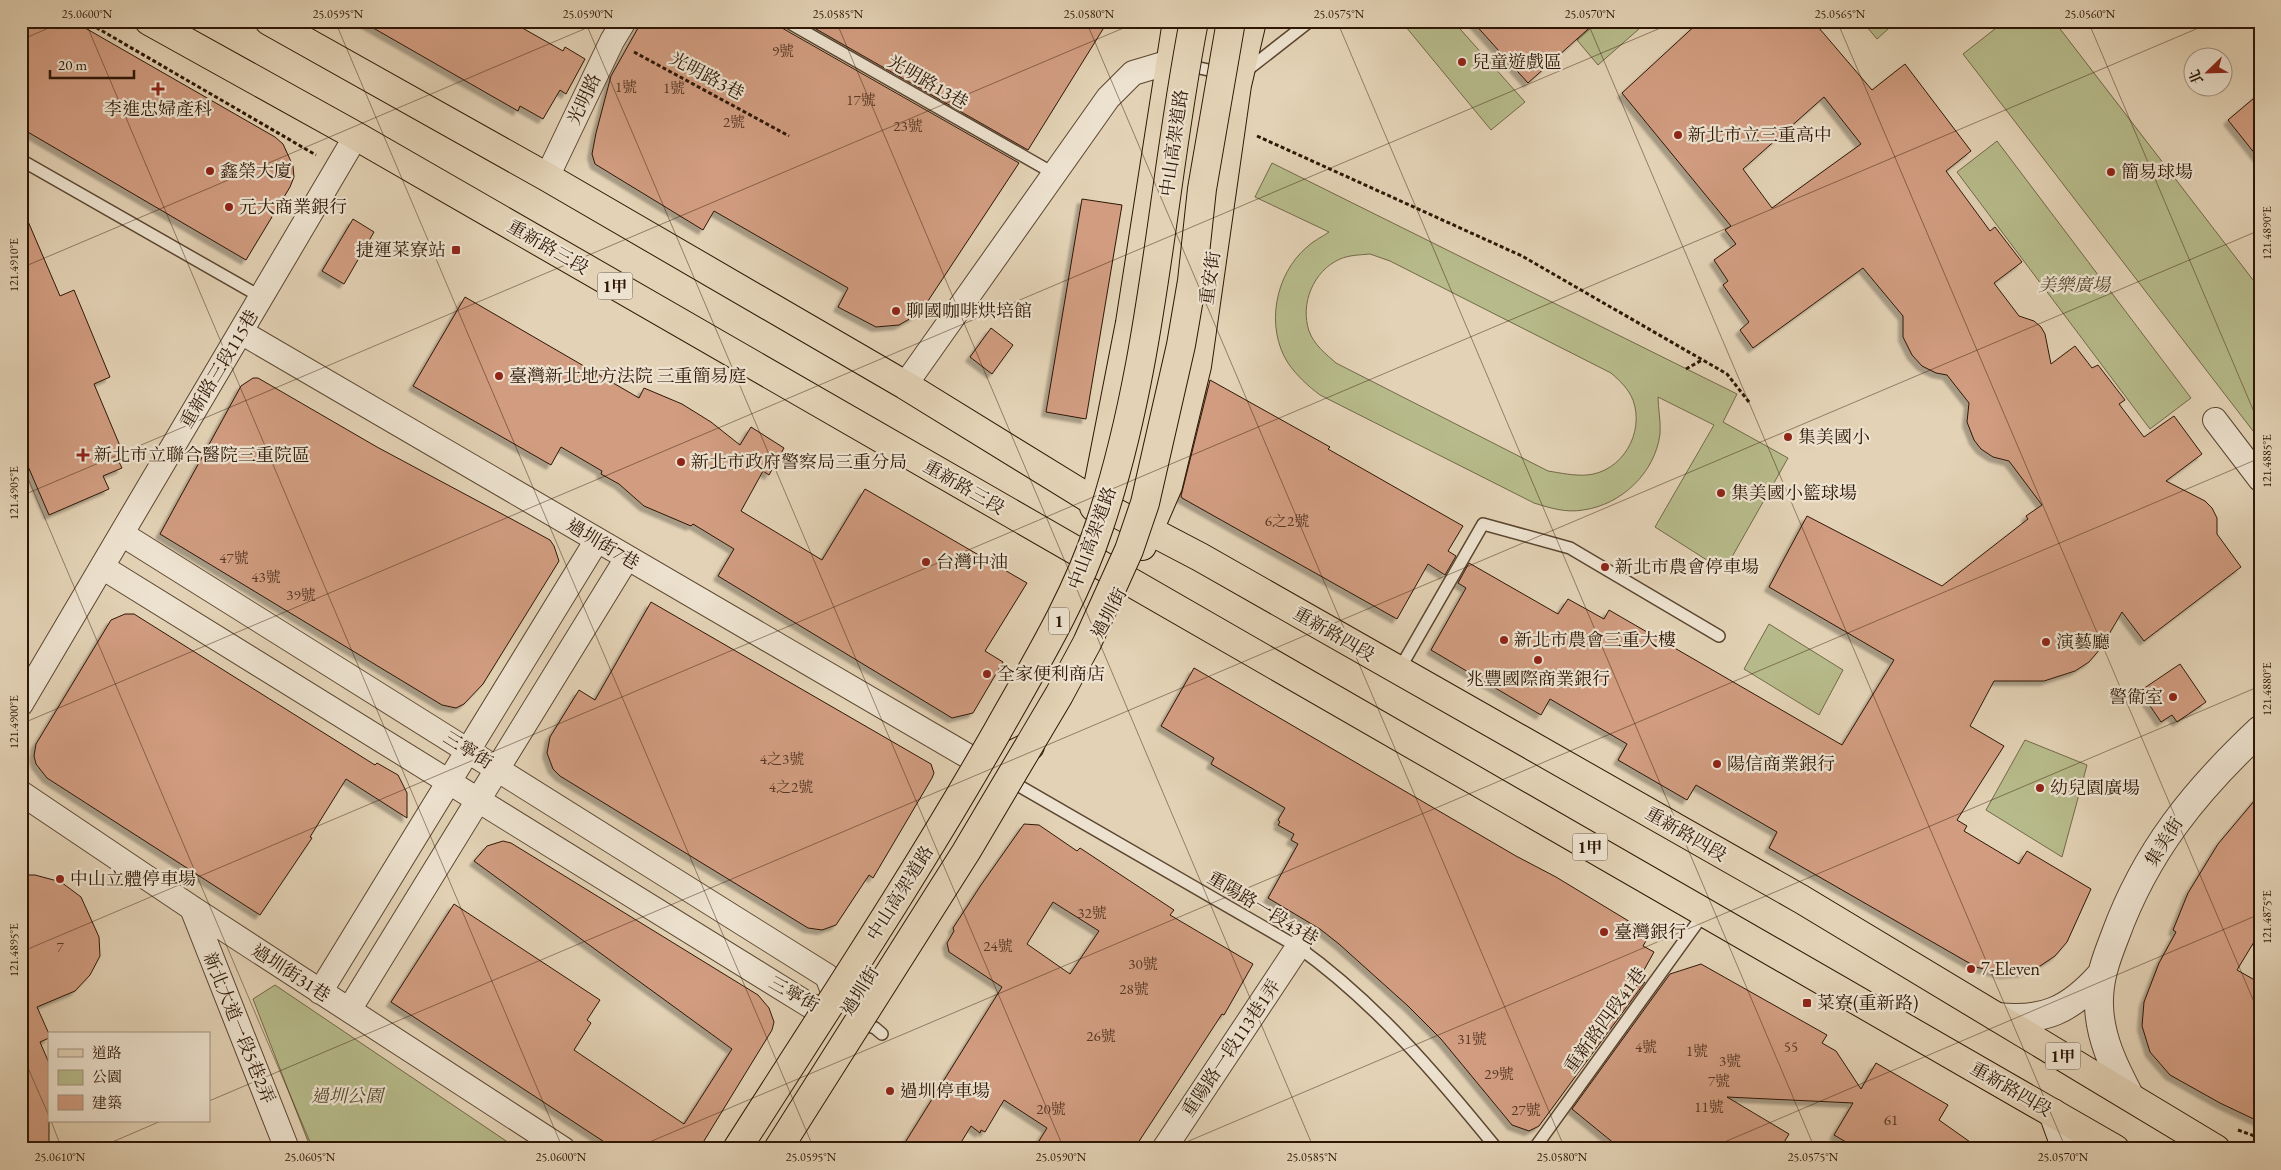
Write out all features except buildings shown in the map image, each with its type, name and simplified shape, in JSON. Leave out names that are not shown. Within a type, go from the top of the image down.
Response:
[{"type":"main road","name":"重新路三段","points":[[149,21],[356,136],[1126,580]]},
{"type":"main road","name":"1甲","points":[[269,21],[547,177],[905,385],[1095,502],[1149,531]]},
{"type":"main road","name":"1","points":[[1002,765],[1001,717],[1068,591],[1095,502],[1142,248],[1177,21]]},
{"type":"main road","name":"中山高架道路","points":[[738,1149],[938,833],[1032,671],[1081,575],[1112,489],[1143,348],[1194,21]]},
{"type":"main road","name":"中山高架道路","points":[[778,1149],[961,861],[1020,761],[1087,643],[1129,550],[1145,503],[1181,345],[1192,280],[1202,189],[1231,21]]},
{"type":"main road","name":"重安街","points":[[1149,531],[1168,486],[1197,366],[1231,125],[1239,76],[1252,21]]},
{"type":"main road","name":"過圳街","points":[[760,1149],[1002,765],[1039,742],[1126,580],[1149,531]]},
{"type":"main road","name":"重新路四段","points":[[1149,531],[1200,557],[1793,894],[2216,1149]]},
{"type":"main road","name":"重新路四段","points":[[1126,580],[2115,1149]]},
{"type":"street","name":"光明路","points":[[547,177],[618,31]]},
{"type":"street","points":[[905,385],[1053,173],[1108,98],[1133,73],[1170,62]]},
{"type":"street","name":"重新路三段115巷","points":[[21,704],[356,136]]},
{"type":"street","name":"過圳街7巷","points":[[240,332],[966,755]]},
{"type":"street","points":[[2215,420],[2260,479]]},
{"type":"street","name":"三寧街","points":[[122,534],[827,976],[843,1018]]},
{"type":"street","points":[[320,992],[597,540]]},
{"type":"street","points":[[349,1010],[627,558]]},
{"type":"street","name":"三寧街","points":[[102,567],[809,1006],[843,1018]]},
{"type":"street","name":"集美街","points":[[2129,1095],[2114,1067],[2104,1038],[2099,1006],[2101,975],[2125,909],[2154,854],[2186,806],[2210,778],[2260,730]]},
{"type":"street","name":"過圳街31巷","points":[[21,793],[192,908],[563,1149]]},
{"type":"street","name":"新北大道一段5巷2弄","points":[[192,908],[287,1149]]},
{"type":"street","name":"重陽路一段113巷1弄","points":[[1164,1149],[1298,947]]},
{"type":"street","name":"集美街","points":[[1997,1017],[2026,1018],[2055,1012],[2072,1003],[2101,975]]},
{"type":"street","points":[[2053,1113],[2066,1149]]},
{"type":"lane","name":"光明路13巷","points":[[786,21],[1053,173]]},
{"type":"lane","points":[[1170,62],[1239,76],[1310,21]]},
{"type":"lane","points":[[21,160],[261,297]]},
{"type":"lane","points":[[1399,670],[1483,524],[1570,548],[1718,636]]},
{"type":"lane","name":"重陽路一段43巷","points":[[966,755],[1002,765],[1298,947],[1365,1000],[1442,1080],[1497,1149]]},
{"type":"lane","name":"重新路四段41巷","points":[[1534,1149],[1705,912]]},
{"type":"lane","points":[[843,1018],[874,1028],[882,1034]]},
{"type":"path","points":[[85,21],[338,168]]},
{"type":"path","name":"光明路3巷","points":[[618,31],[789,136]]},
{"type":"path","points":[[1231,125],[1295,152],[1522,256],[1726,374],[1749,402]]},
{"type":"path","points":[[1686,369],[1702,360]]},
{"type":"green space","name":"兒童遊戲區","points":[[1401,21],[1453,21],[1525,102],[1491,130]]},
{"type":"green space","points":[[1599,21],[1648,21],[1598,65],[1577,40]]},
{"type":"green space","points":[[1862,21],[1897,21],[1877,39]]},
{"type":"green space","name":"簡易球場","points":[[2005,21],[2054,21],[2260,289],[2260,440],[1963,54]]},
{"type":"green space","name":"美樂廣場","points":[[1997,141],[2191,398],[2150,429],[1957,172]]},
{"type":"green space","points":[[1272,163],[1737,394],[1723,422],[1788,458],[1724,571],[1655,527],[1714,425],[1658,397],[1660,434],[1657,448],[1643,474],[1634,485],[1610,502],[1597,507],[1570,511],[1534,503],[1316,392],[1288,363],[1281,349],[1275,318],[1281,286],[1287,271],[1307,247],[1329,232],[1255,197]],"holes":[[[1370,254],[1390,261],[1611,373],[1629,392],[1636,413],[1633,437],[1628,449],[1620,459],[1611,467],[1587,475],[1572,475],[1548,471],[1336,363],[1324,353],[1311,336],[1307,321],[1306,310],[1308,300],[1316,280],[1331,264],[1347,257]]]},
{"type":"green space","points":[[1769,624],[1843,670],[1819,715],[1744,669]]},
{"type":"green space","name":"幼兒園廣場","points":[[2025,740],[2087,765],[2062,857],[1986,810]]},
{"type":"green space","name":"過圳公園","points":[[275,985],[518,1149],[311,1149],[253,999]]},
{"type":"place","name":"兒童遊戲區","points":[[1462,62]]},
{"type":"place","name":"李進忠婦產科","points":[[158,89]]},
{"type":"place","name":"新北市立三重高中","points":[[1678,135]]},
{"type":"place","name":"鑫榮大廈","points":[[210,171]]},
{"type":"place","name":"簡易球場","points":[[2111,172]]},
{"type":"place","name":"元大商業銀行","points":[[229,207]]},
{"type":"place","name":"捷運菜寮站","points":[[456,250]]},
{"type":"place","name":"聊國咖啡烘培館","points":[[896,311]]},
{"type":"place","name":"臺灣新北地方法院 三重簡易庭","points":[[499,376]]},
{"type":"place","name":"集美國小","points":[[1788,437]]},
{"type":"place","name":"新北市立聯合醫院三重院區","points":[[83,455]]},
{"type":"place","name":"新北市政府警察局三重分局","points":[[681,462]]},
{"type":"place","name":"集美國小籃球場","points":[[1721,493]]},
{"type":"place","name":"台灣中油","points":[[926,562]]},
{"type":"place","name":"新北市農會停車場","points":[[1605,567]]},
{"type":"place","name":"新北市農會三重大樓","points":[[1504,640]]},
{"type":"place","name":"演藝廳","points":[[2046,642]]},
{"type":"place","name":"兆豐國際商業銀行","points":[[1538,660]]},
{"type":"place","name":"全家便利商店","points":[[987,674]]},
{"type":"place","name":"警衛室","points":[[2173,697]]},
{"type":"place","name":"陽信商業銀行","points":[[1717,764]]},
{"type":"place","name":"幼兒園廣場","points":[[2040,788]]},
{"type":"place","name":"中山立體停車場","points":[[60,879]]},
{"type":"place","name":"臺灣銀行","points":[[1604,932]]},
{"type":"place","name":"7-Eleven","points":[[1971,969]]},
{"type":"place","name":"菜寮(重新路)","points":[[1807,1003]]},
{"type":"place","name":"過圳停車場","points":[[890,1091]]}]
